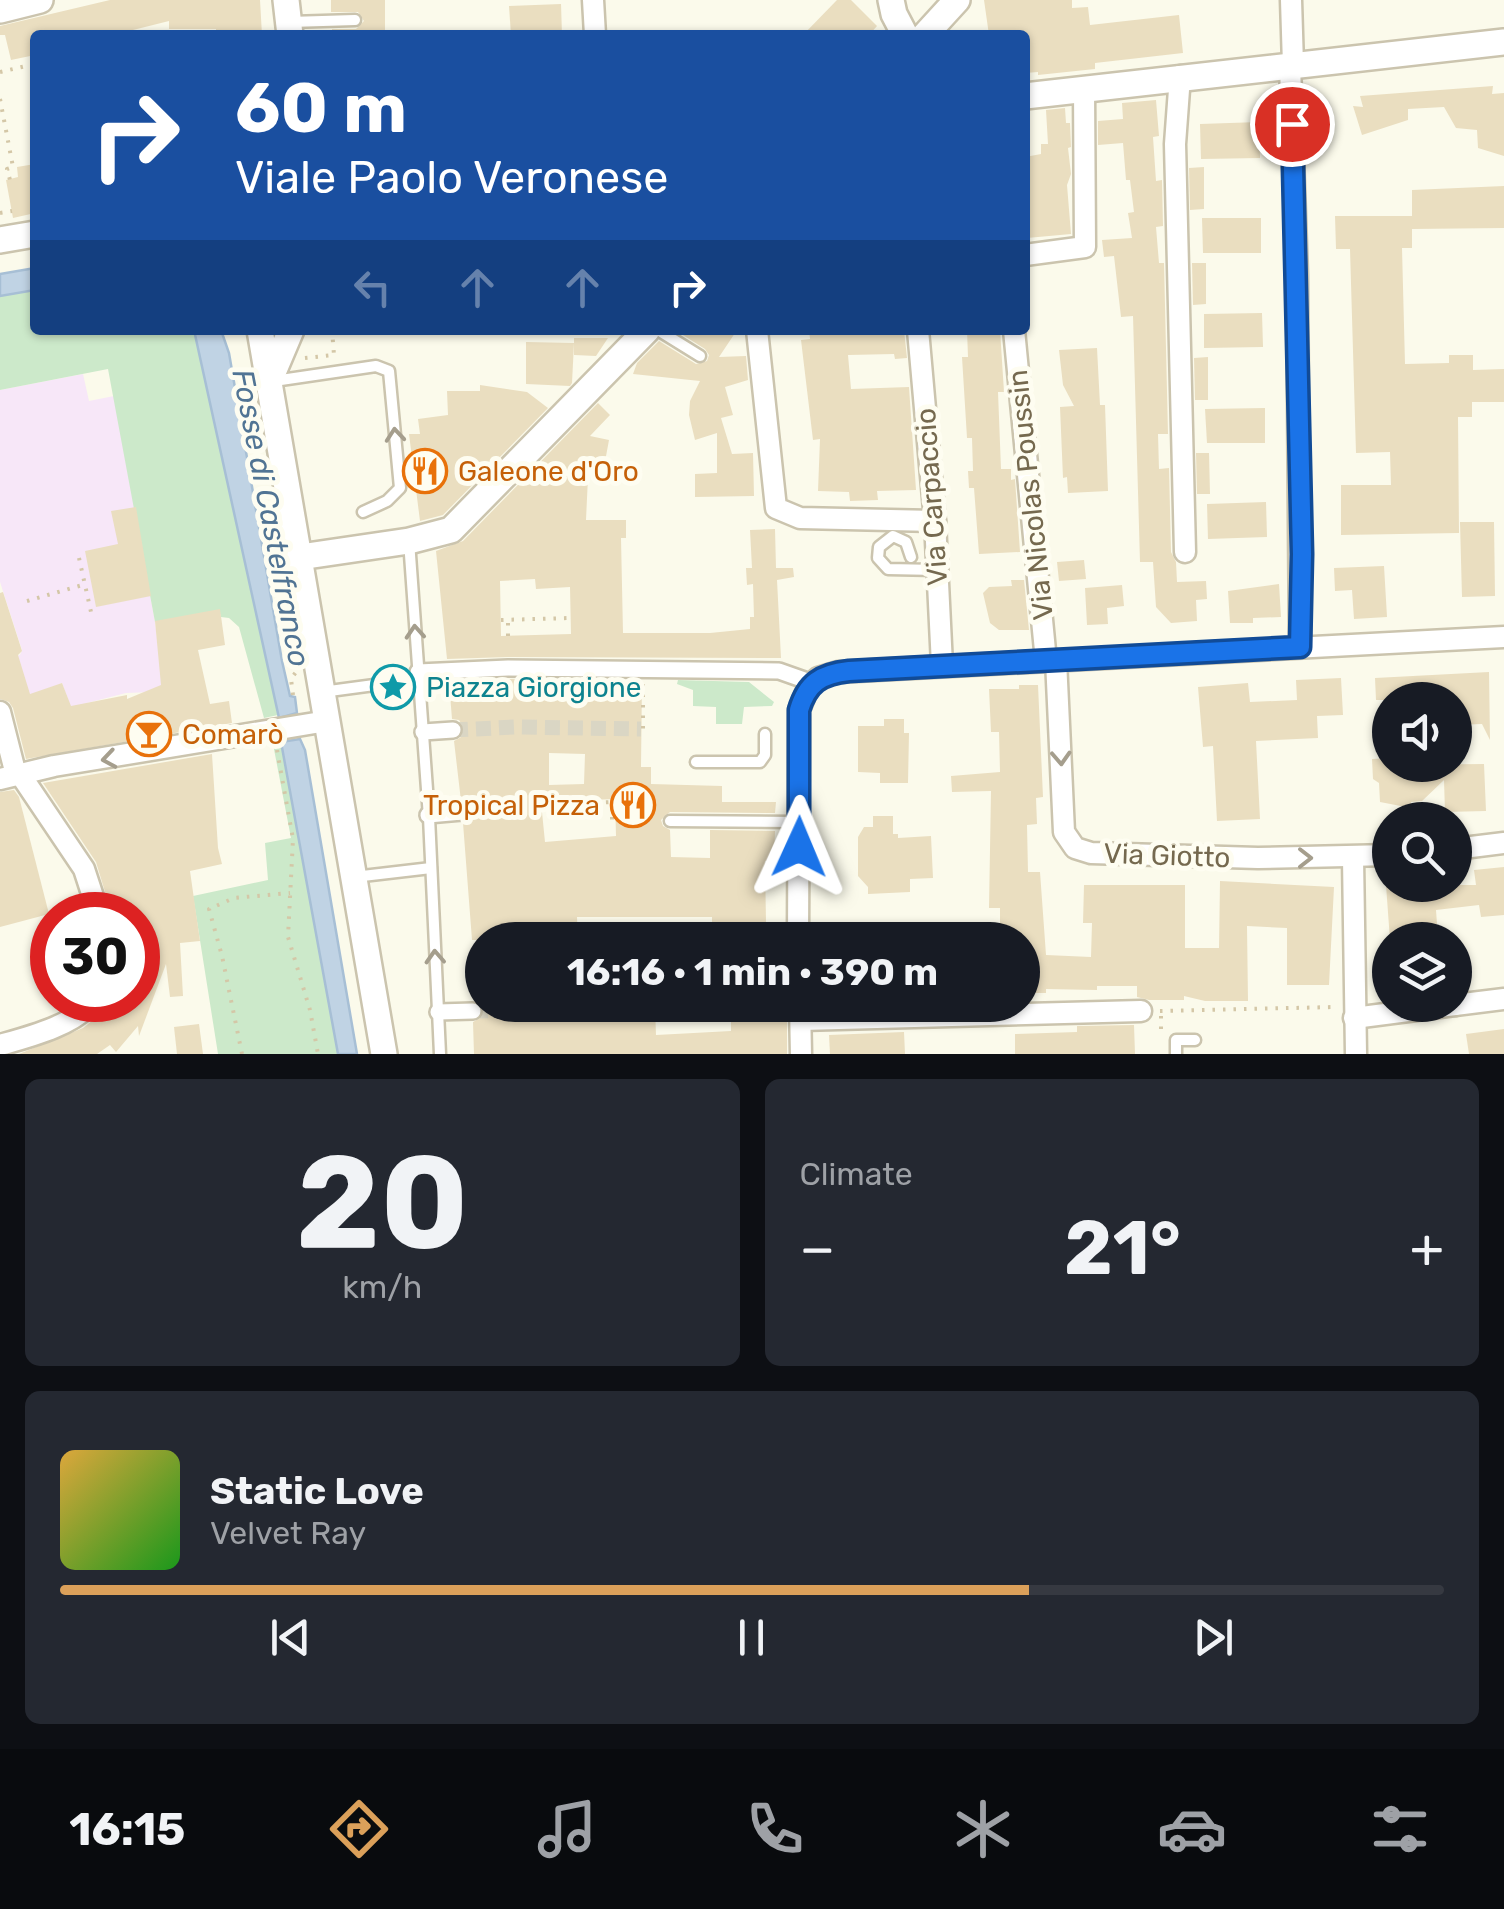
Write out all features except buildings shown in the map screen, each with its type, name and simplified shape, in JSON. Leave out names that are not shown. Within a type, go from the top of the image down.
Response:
[{"type":"street","points":[[592,0],[595,30]]},
{"type":"street","points":[[891,0],[902,30]]},
{"type":"street","points":[[930,30],[957,0]]},
{"type":"street","points":[[1291,0],[1298,276],[1300,647]]},
{"type":"street","points":[[1030,95],[1504,42]]},
{"type":"street","points":[[1180,76],[1175,144],[1185,552]]},
{"type":"street","points":[[1030,254],[1085,247],[1084,89]]},
{"type":"street","points":[[0,240],[30,235]]},
{"type":"street","points":[[261,335],[384,1054]]},
{"type":"street","points":[[270,382],[289,335]]},
{"type":"street","points":[[300,557],[409,541],[451,530],[634,335]]},
{"type":"street","points":[[758,335],[776,508],[800,518],[934,521]]},
{"type":"street","name":"Via Carpaccio","points":[[918,335],[942,665]]},
{"type":"street","name":"Via Nicolas Poussin","points":[[1015,335],[1051,660]]},
{"type":"street","points":[[798,922],[799,710],[804,693],[815,681],[838,672],[942,665],[1504,637]]},
{"type":"street","name":"Via Giotto","points":[[1051,660],[1064,832],[1074,848],[1109,854],[1372,856]]},
{"type":"street","points":[[418,676],[508,668],[779,670],[815,681]]},
{"type":"street","points":[[0,712],[12,776],[84,869],[91,892]]},
{"type":"street","points":[[12,776],[275,737],[327,720]]},
{"type":"street","points":[[422,732],[453,730]]},
{"type":"street","points":[[428,815],[462,812]]},
{"type":"street","points":[[1472,847],[1504,843]]},
{"type":"street","points":[[1352,858],[1349,1013],[1356,1054]]},
{"type":"street","points":[[1472,1003],[1504,999]]},
{"type":"street","points":[[1040,1010],[1144,1008]]},
{"type":"street","points":[[438,1012],[465,1011]]},
{"type":"street","points":[[1349,1013],[1372,1011]]},
{"type":"street","points":[[0,1045],[45,1032],[63,1022]]},
{"type":"street","points":[[800,1022],[800,1054]]},
{"type":"lane","points":[[288,13],[355,20]]},
{"type":"lane","points":[[666,335],[700,356]]},
{"type":"lane","points":[[270,382],[376,366],[389,370],[400,488],[387,501],[364,512]]},
{"type":"lane","points":[[911,557],[906,542],[893,536],[880,546],[878,558],[888,569],[938,570]]},
{"type":"lane","points":[[409,541],[440,1054]]},
{"type":"lane","points":[[322,692],[418,676]]},
{"type":"lane","points":[[696,762],[760,762],[765,755],[765,734]]},
{"type":"lane","points":[[670,821],[800,822]]},
{"type":"lane","points":[[354,877],[431,868]]},
{"type":"lane","points":[[1176,1054],[1176,1040],[1194,1040]]},
{"type":"path","points":[[0,72],[30,65]]},
{"type":"path","points":[[0,99],[13,168],[4,169],[10,180]]},
{"type":"path","points":[[0,211],[12,211]]},
{"type":"path","points":[[296,360],[334,355],[332,335]]},
{"type":"path","points":[[248,430],[250,442]]},
{"type":"path","points":[[80,558],[92,612]]},
{"type":"path","points":[[27,600],[87,580]]},
{"type":"path","points":[[508,636],[504,619],[570,618]]},
{"type":"path","points":[[283,622],[285,639]]},
{"type":"path","points":[[643,670],[643,729]]},
{"type":"path","points":[[290,679],[293,695]]},
{"type":"path","points":[[275,737],[294,839],[288,937],[310,1010],[318,1054]]},
{"type":"path","points":[[522,806],[612,802],[612,820],[616,820]]},
{"type":"path","points":[[242,1054],[209,910],[234,898],[290,893]]},
{"type":"path","points":[[1144,1008],[1161,1012],[1349,1013]]},
{"type":"shaded area","points":[[83,374],[89,401],[114,396],[155,622],[165,700],[155,702],[153,692],[126,693],[87,703],[89,721],[77,725],[62,683],[30,697],[25,679],[0,686],[0,657],[20,655],[22,650],[0,582],[0,390]]},
{"type":"green space","points":[[30,291],[30,335],[195,335],[278,715],[264,718],[239,627],[229,618],[221,617],[219,610],[155,622],[108,369],[0,390],[0,296]]},
{"type":"green space","points":[[678,680],[749,682],[774,702],[772,706],[744,707],[742,724],[716,724],[716,707],[693,706],[693,690],[677,684]]},
{"type":"green space","points":[[281,742],[338,1054],[218,1054],[193,896],[268,880],[265,843],[291,838],[273,744]]},
{"type":"water","points":[[30,269],[30,291],[0,296],[0,274]]},
{"type":"water","points":[[195,335],[223,335],[229,353],[282,661],[290,696],[295,697],[297,713],[279,718]]},
{"type":"water","points":[[300,739],[357,1054],[338,1054],[281,742]]},
{"type":"tunnel","points":[[453,730],[641,729]]},
{"type":"tunnel","points":[[462,812],[522,806]]},
{"type":"place","name":"Galeone d'Oro","points":[[425,471]]},
{"type":"place","name":"Piazza Giorgione","points":[[393,687]]},
{"type":"place","name":"Comarò","points":[[149,734]]},
{"type":"place","name":"Tropical Pizza","points":[[633,805]]},
{"type":"route","points":[[799,847],[799,710],[804,693],[818,678],[838,672],[942,665],[1300,647],[1298,276],[1292,124]]},
{"type":"water label","name":"Fosse di Castelfranco","points":[[271,518]]}]
